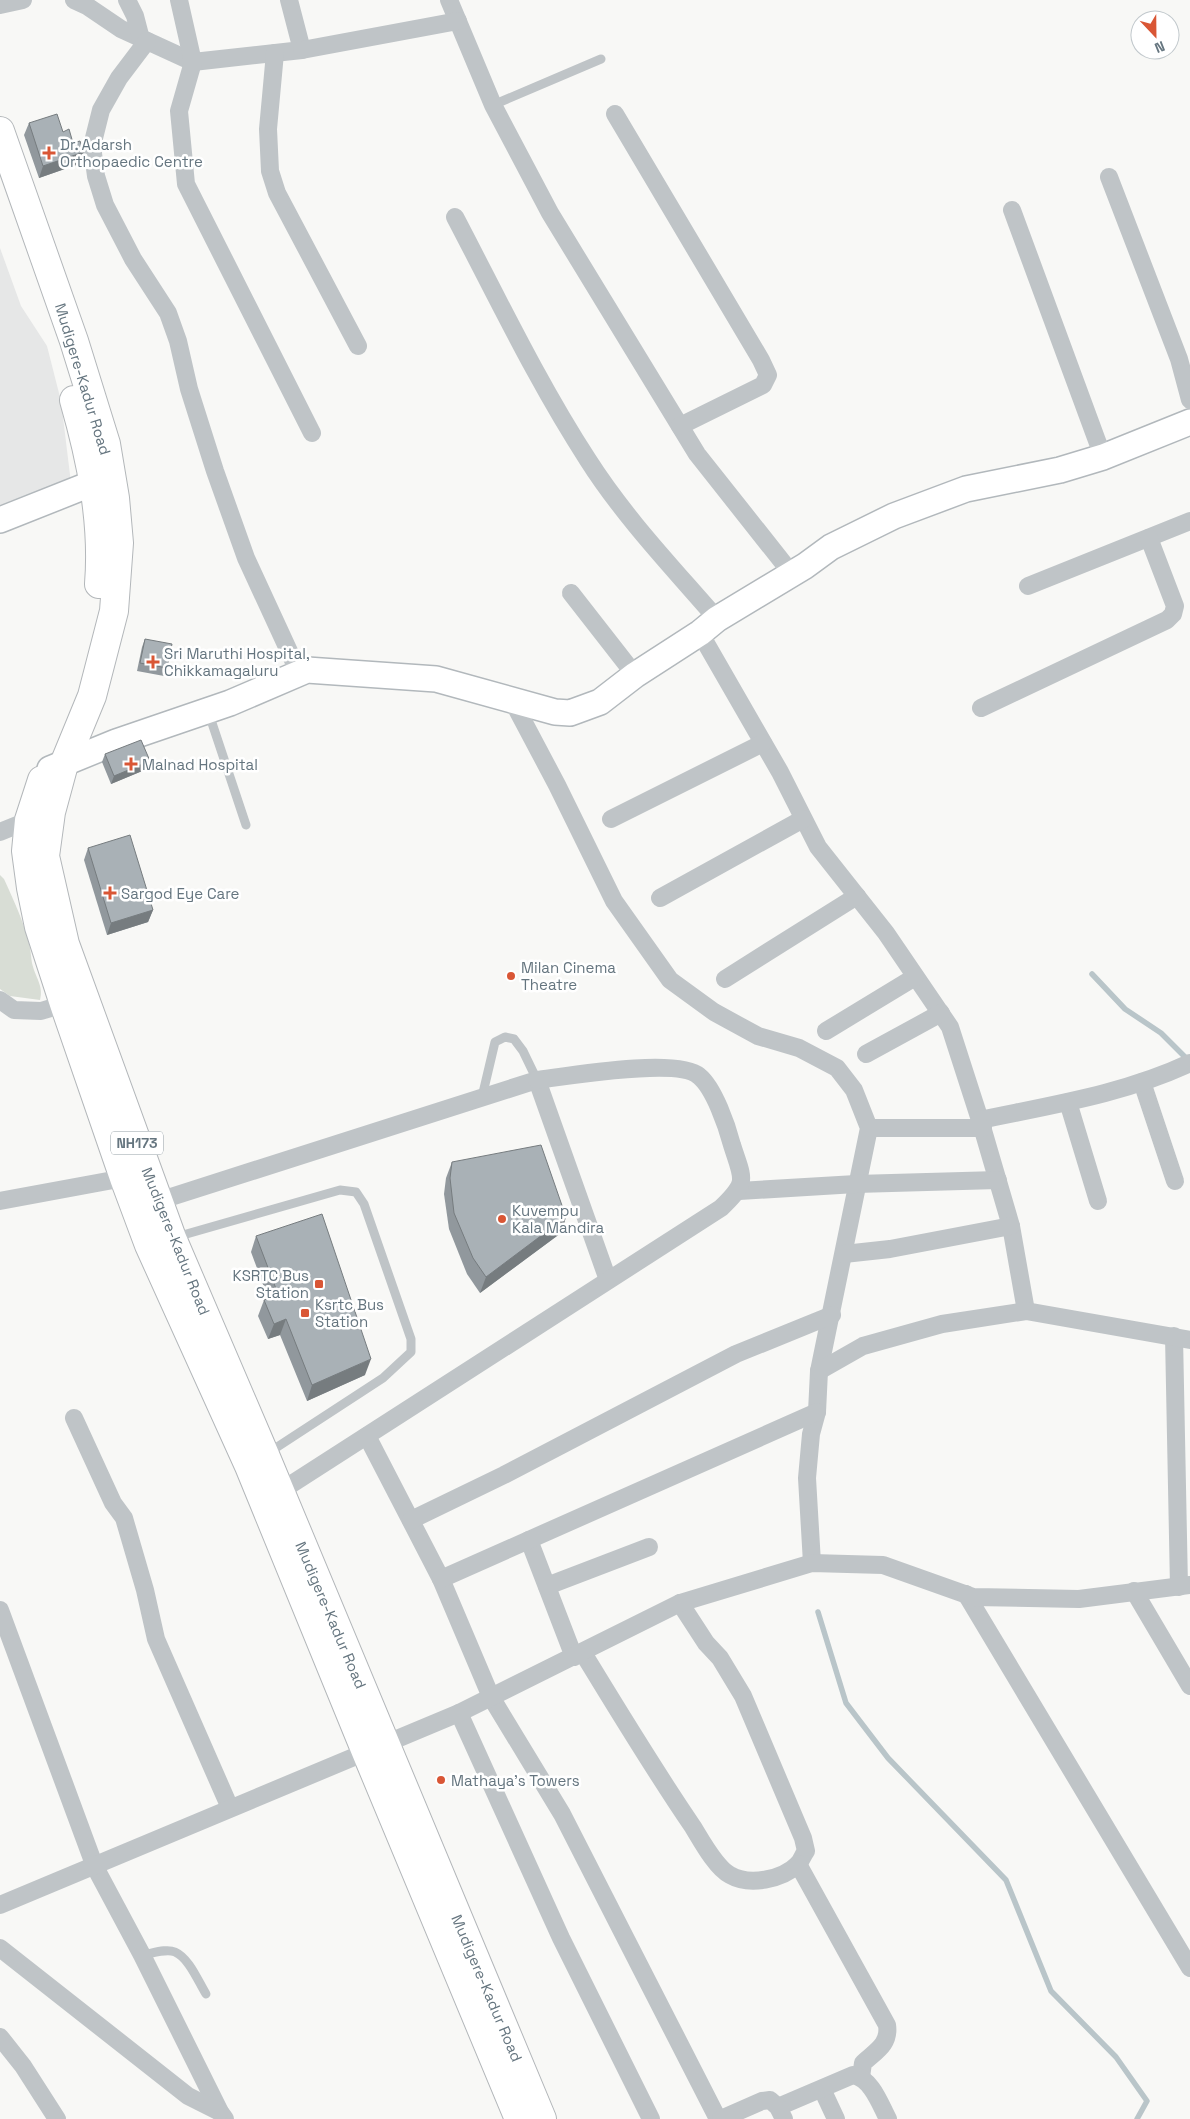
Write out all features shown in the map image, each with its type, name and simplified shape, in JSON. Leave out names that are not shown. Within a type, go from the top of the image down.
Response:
[{"type":"highway","name":"Mudigere-Kadur Road","points":[[0,131],[80,360],[106,444],[115,498],[119,543],[114,611],[92,696],[54,768]]},
{"type":"highway","name":"Mudigere-Kadur Road","points":[[0,188],[66,370],[81,424],[93,483],[99,526],[100,564],[92,643],[40,816],[26,851],[30,888],[39,927],[124,1178],[147,1205]]},
{"type":"highway","name":"Mudigere-Kadur Road","points":[[40,816],[45,856],[65,944],[160,1242],[257,1460],[375,1748],[519,2119]]},
{"type":"highway","name":"Mudigere-Kadur Road","points":[[375,1748],[542,2119]]},
{"type":"street","points":[[0,5],[23,0]]},
{"type":"street","points":[[74,0],[136,36],[193,62],[302,50],[458,21]]},
{"type":"street","points":[[128,0],[135,16],[136,36],[119,78],[101,110],[92,146],[96,176],[109,213],[133,259],[168,313],[178,341],[189,390],[246,558],[299,673]]},
{"type":"street","points":[[179,0],[193,62],[179,111],[186,184],[312,433]]},
{"type":"street","points":[[290,0],[302,50]]},
{"type":"street","points":[[449,0],[493,104],[550,213],[697,454],[792,574]]},
{"type":"street","points":[[275,54],[268,129],[270,171],[277,193],[358,346]]},
{"type":"street","points":[[615,114],[761,360],[768,375],[763,385],[680,426]]},
{"type":"street","points":[[1109,177],[1184,357],[1190,400]]},
{"type":"street","points":[[1012,210],[1103,457]]},
{"type":"street","points":[[455,217],[561,418],[589,462],[709,626],[763,743],[818,847],[886,933],[950,1027],[1011,1226],[1026,1311]]},
{"type":"street","points":[[54,768],[116,742],[230,704],[307,670],[436,679],[555,712],[570,712],[600,702],[635,675],[831,547],[894,516],[966,489],[1060,470],[1103,457],[1190,422]]},
{"type":"street","points":[[0,520],[93,483]]},
{"type":"street","points":[[1028,586],[1190,521]]},
{"type":"street","points":[[981,708],[1167,620],[1173,614],[1175,606],[1149,538]]},
{"type":"street","points":[[571,593],[635,675]]},
{"type":"street","points":[[512,700],[557,785],[614,901],[670,980],[714,1012],[758,1036],[798,1048],[836,1068],[854,1090],[869,1128],[819,1371],[817,1412],[811,1434],[807,1478],[812,1562]]},
{"type":"street","points":[[610,819],[763,743]]},
{"type":"street","points":[[0,832],[40,816]]},
{"type":"street","points":[[660,898],[804,819]]},
{"type":"street","points":[[725,979],[857,896]]},
{"type":"street","points":[[826,1031],[916,976]]},
{"type":"street","points":[[0,1000],[14,1010],[41,1011],[64,1004]]},
{"type":"street","points":[[866,1054],[941,1014]]},
{"type":"street","points":[[869,1128],[981,1124],[1114,1092],[1185,1065]]},
{"type":"street","points":[[147,1205],[537,1080],[648,1068],[677,1068],[698,1075],[709,1088],[731,1139],[742,1176],[739,1191],[721,1208],[272,1497]]},
{"type":"street","points":[[537,1080],[608,1280]]},
{"type":"street","points":[[1142,1082],[1175,1181]]},
{"type":"street","points":[[1068,1102],[1098,1201]]},
{"type":"street","points":[[0,1201],[124,1178]]},
{"type":"street","points":[[739,1191],[856,1184],[998,1180]]},
{"type":"street","points":[[844,1254],[890,1250],[1011,1226]]},
{"type":"street","points":[[0,1906],[459,1712],[579,1655],[680,1603],[812,1562],[883,1564],[973,1597],[1079,1599],[1184,1586],[1182,1338],[1026,1311],[942,1324],[863,1346],[819,1371]]},
{"type":"street","points":[[411,1520],[504,1475],[736,1354],[832,1315]]},
{"type":"street","points":[[442,1579],[817,1412]]},
{"type":"street","points":[[74,1418],[113,1503],[124,1518],[145,1590],[156,1639],[230,1808]]},
{"type":"street","points":[[367,1436],[442,1579],[491,1697],[562,1814],[719,2119],[762,2101],[770,2100],[781,2113],[822,2088],[853,2076],[861,2077],[867,2082],[888,2119]]},
{"type":"street","points":[[529,1540],[547,1586],[579,1655],[714,1858],[728,1875],[744,1880],[758,1881],[788,1871],[798,1864],[806,1851],[803,1838],[742,1696],[720,1658],[706,1642],[680,1603]]},
{"type":"street","points":[[547,1586],[649,1547]]},
{"type":"street","points":[[1134,1592],[1190,1686]]},
{"type":"street","points":[[966,1594],[1190,1968]]},
{"type":"street","points":[[0,1610],[95,1867],[142,1955],[222,2116]]},
{"type":"street","points":[[459,1712],[561,1938],[651,2119]]},
{"type":"street","points":[[798,1864],[887,2025],[887,2037],[863,2063],[861,2077]]},
{"type":"street","points":[[0,1948],[188,2096],[222,2116]]},
{"type":"street","points":[[0,2037],[23,2066],[57,2119]]},
{"type":"street","points":[[822,2088],[836,2119]]},
{"type":"lane","points":[[493,104],[602,59]]},
{"type":"lane","points":[[208,711],[246,825]]},
{"type":"lane","points":[[482,1097],[495,1042],[505,1037],[514,1039],[523,1051],[537,1080]]},
{"type":"lane","points":[[160,1242],[340,1190],[356,1192],[364,1204],[411,1339],[410,1352],[383,1378],[257,1460]]},
{"type":"lane","points":[[142,1955],[174,1952],[188,1963],[206,1994]]},
{"type":"shaded area","points":[[0,248],[21,306],[47,346],[61,401],[71,483],[0,512]]},
{"type":"shaded area","points":[[0,875],[4,879],[25,930],[33,968],[41,990],[40,1000],[10,996],[0,989]]},
{"type":"building","points":[[57,114],[63,132],[69,129],[73,143],[80,141],[84,152],[43,166],[29,123]]},
{"type":"building","name":"Sri Maruthi Hospital, Chikkamagaluru","points":[[145,639],[172,644],[167,668],[140,663]]},
{"type":"building","points":[[141,740],[150,761],[114,776],[105,754]]},
{"type":"building","points":[[130,835],[153,910],[111,923],[88,848]]},
{"type":"building","name":"Kuvempu Kala Mandira","points":[[541,1145],[566,1217],[486,1277],[473,1258],[454,1213],[450,1178],[452,1162]]},
{"type":"building","name":"Ksrtc Bus Station","points":[[322,1214],[371,1359],[312,1385],[286,1319],[274,1324],[264,1300],[278,1294],[256,1236]]},
{"type":"waterway","points":[[1092,974],[1125,1009],[1161,1033],[1188,1060]]},
{"type":"waterway","points":[[818,1612],[846,1703],[888,1758],[1006,1880],[1051,1991],[1116,2057],[1147,2101],[1137,2119]]},
{"type":"place","name":"Dr. Adarsh Orthopaedic Centre","points":[[49,153]]},
{"type":"place","name":"Sri Maruthi Hospital, Chikkamagaluru","points":[[153,662]]},
{"type":"place","name":"Malnad Hospital","points":[[131,764]]},
{"type":"place","name":"Sargod Eye Care","points":[[110,893]]},
{"type":"place","name":"Milan Cinema Theatre","points":[[511,976]]},
{"type":"place","name":"Kuvempu Kala Mandira","points":[[502,1219]]},
{"type":"place","name":"KSRTC Bus Station","points":[[319,1284]]},
{"type":"place","name":"Ksrtc Bus Station","points":[[305,1313]]},
{"type":"place","name":"Mathaya's Towers","points":[[441,1780]]}]
